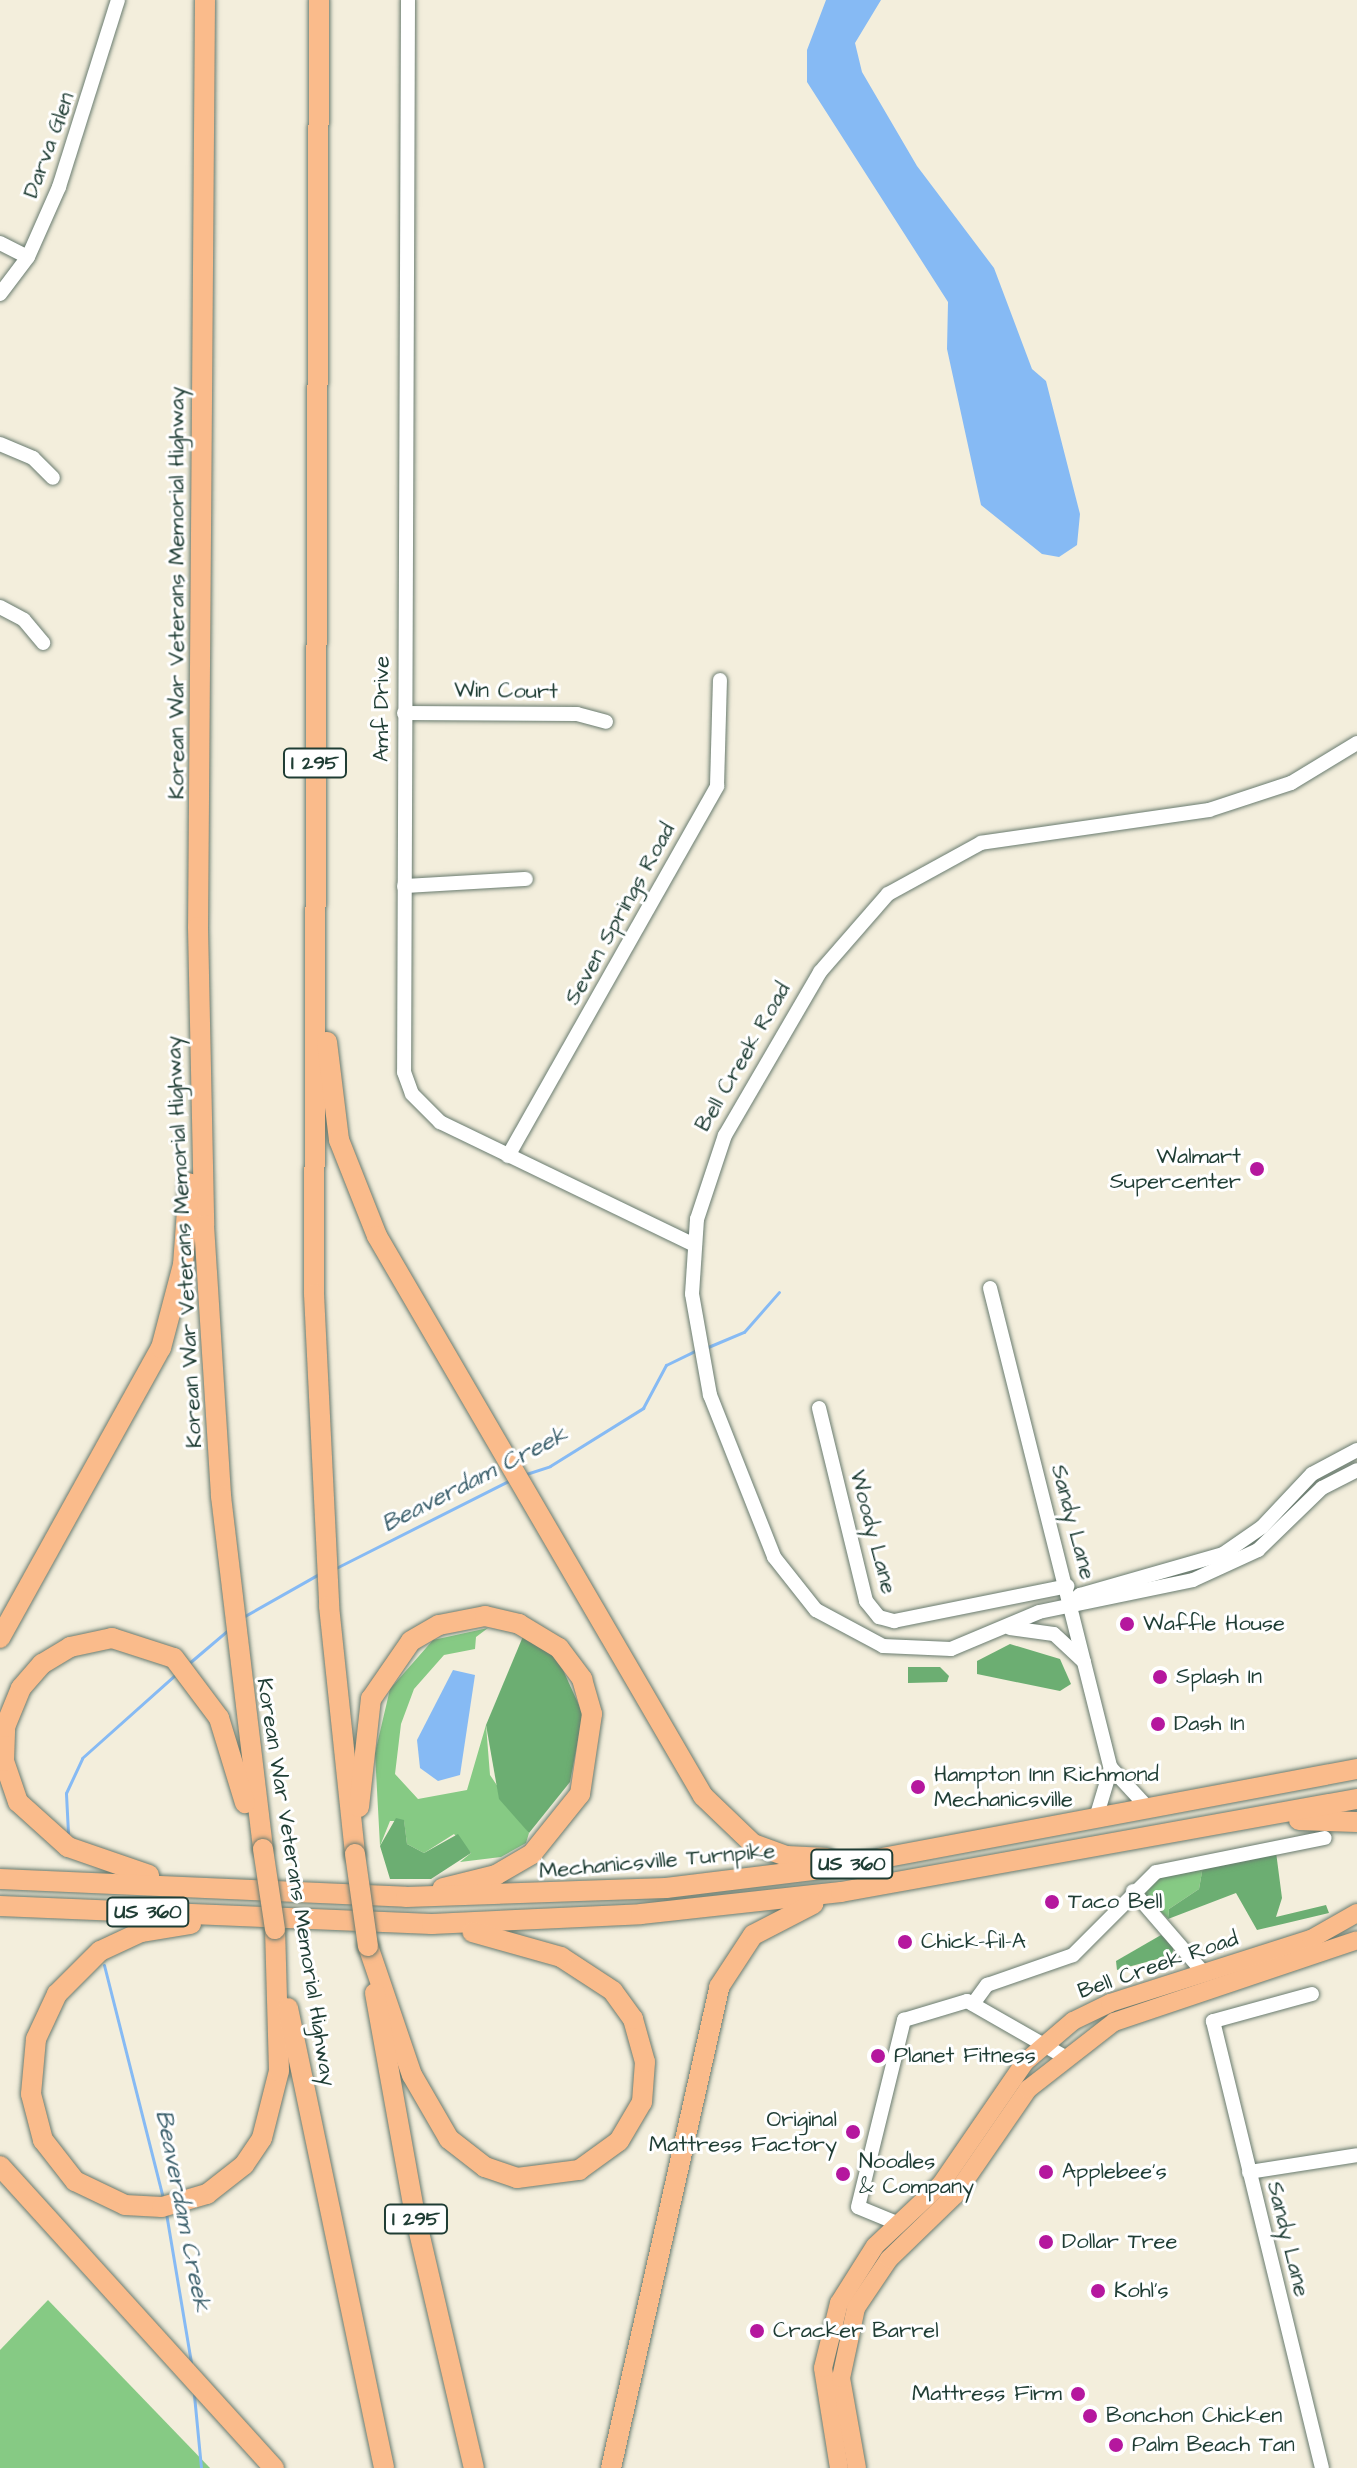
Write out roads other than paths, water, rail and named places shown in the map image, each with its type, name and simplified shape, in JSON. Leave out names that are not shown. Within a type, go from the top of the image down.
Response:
[{"type":"highway","name":"Korean War Veterans Memorial Highway","points":[[205,0],[198,1047],[230,1584],[279,1977],[384,2468]]},
{"type":"highway","name":"I 295","points":[[319,0],[315,908],[323,1526],[355,1846],[373,1961],[415,2215],[474,2468]]},
{"type":"highway","points":[[315,908],[331,1101],[347,1167],[377,1236],[703,1796],[744,1839],[803,1859],[1037,1829]]},
{"type":"highway","points":[[0,1638],[137,1399],[168,1329],[186,1243],[198,1047]]},
{"type":"highway","points":[[337,1895],[472,1882],[517,1865],[546,1842],[580,1794],[591,1756],[592,1714],[572,1662],[546,1638],[502,1619],[452,1621],[411,1641],[371,1699],[355,1846]]},
{"type":"highway","points":[[262,1847],[227,1737],[202,1689],[174,1658],[146,1644],[85,1642],[31,1675],[13,1701],[3,1742],[18,1802],[51,1835],[105,1864],[292,1892]]},
{"type":"highway","name":"Mechanicsville Turnpike","points":[[0,1879],[337,1895],[507,1897],[666,1888],[829,1868],[1357,1769]]},
{"type":"highway","name":"US 360","points":[[0,1906],[340,1922],[641,1914],[978,1869],[1357,1799]]},
{"type":"highway","points":[[1243,1820],[1357,1822]]},
{"type":"highway","points":[[611,2468],[713,2002],[732,1960],[793,1910],[978,1869]]},
{"type":"highway","points":[[279,1977],[279,2071],[269,2119],[244,2165],[198,2198],[162,2207],[112,2202],[64,2171],[34,2118],[33,2052],[57,1994],[100,1951],[141,1932],[295,1921]]},
{"type":"highway","points":[[340,1922],[494,1935],[561,1957],[597,1978],[624,2005],[643,2046],[644,2090],[629,2129],[594,2162],[547,2179],[517,2178],[472,2159],[424,2103],[373,1961]]},
{"type":"highway","points":[[0,2166],[274,2468]]},
{"type":"main road","name":"Bell Creek Road","points":[[839,2468],[825,2402],[830,2328],[854,2273],[941,2184],[999,2092],[1043,2045],[1089,2012],[1324,1934],[1357,1913]]},
{"type":"main road","name":"Bell Creek Road","points":[[857,2468],[841,2378],[856,2308],[876,2273],[944,2209],[1012,2108],[1063,2056],[1114,2022],[1357,1940]]},
{"type":"street","name":"Darva Glen","points":[[0,294],[28,257],[77,139],[118,0]]},
{"type":"street","name":"Amf Drive","points":[[408,0],[404,713],[407,1084],[430,1115],[694,1245]]},
{"type":"street","points":[[0,243],[28,257]]},
{"type":"street","points":[[0,444],[33,458],[53,478]]},
{"type":"street","points":[[0,607],[24,620],[43,643]]},
{"type":"street","name":"Seven Springs Road","points":[[508,1156],[717,786],[720,680]]},
{"type":"street","name":"Win Court","points":[[404,713],[577,714],[606,722]]},
{"type":"street","name":"Bell Creek Road","points":[[1357,743],[1291,783],[1209,810],[981,843],[888,894],[841,941],[739,1105],[712,1165],[694,1245],[693,1315],[710,1395],[774,1557],[816,1610],[863,1639],[912,1653],[951,1649],[1071,1604],[1193,1580],[1240,1560],[1322,1488],[1357,1470]]},
{"type":"street","points":[[404,886],[526,879]]},
{"type":"street","name":"Sandy Lane","points":[[990,1288],[1111,1768],[1148,1808]]},
{"type":"street","name":"Woody Lane","points":[[819,1408],[866,1601],[879,1617],[906,1619],[1067,1586]]},
{"type":"street","name":"Bell Creek Road","points":[[1071,1604],[1080,1595],[1223,1554],[1262,1527],[1312,1474],[1357,1450]]},
{"type":"street","points":[[994,1631],[1044,1630],[1086,1665]]},
{"type":"street","points":[[1096,1818],[1111,1768]]},
{"type":"street","points":[[973,2004],[987,1985],[1073,1955],[1133,1891],[1163,1869],[1325,1838]]},
{"type":"street","points":[[1133,1891],[1203,1972]]},
{"type":"street","name":"Sandy Lane","points":[[1312,1994],[1213,2021],[1322,2468]]},
{"type":"street","points":[[899,2224],[858,2207],[898,2028],[915,2011],[948,2001],[973,2004],[1063,2056]]},
{"type":"street","points":[[1249,2172],[1357,2155]]},
{"type":"water","points":[[826,0],[881,0],[855,43],[862,72],[917,166],[994,268],[1032,369],[1046,381],[1080,514],[1077,545],[1059,557],[1042,554],[981,505],[947,349],[948,302],[807,82],[807,50]]},
{"type":"water","points":[[453,1670],[475,1675],[460,1775],[438,1781],[420,1768],[417,1740]]},
{"type":"waterway","name":"Beaverdam Creek","points":[[708,1347],[744,1332],[779,1292]]},
{"type":"waterway","name":"Beaverdam Creek","points":[[523,1475],[550,1466],[643,1408],[666,1365],[697,1350]]},
{"type":"waterway","name":"Beaverdam Creek","points":[[334,1569],[508,1481]]},
{"type":"waterway","points":[[243,1617],[319,1574]]},
{"type":"waterway","name":"Beaverdam Creek","points":[[188,1664],[228,1630]]},
{"type":"waterway","name":"Beaverdam Creek","points":[[68,1833],[66,1793],[82,1758],[176,1674]]},
{"type":"waterway","name":"Beaverdam Creek","points":[[104,1965],[163,2198]]},
{"type":"waterway","name":"Beaverdam Creek","points":[[166,2213],[191,2363]]},
{"type":"waterway","name":"Beaverdam Creek","points":[[194,2395],[201,2468]]},
{"type":"place","name":"Walmart Supercenter","points":[[1257,1169]]},
{"type":"place","name":"Waffle House","points":[[1127,1624]]},
{"type":"place","name":"Splash In","points":[[1160,1677]]},
{"type":"place","name":"Dash In","points":[[1158,1724]]},
{"type":"place","name":"Hampton Inn Richmond Mechanicsville","points":[[918,1787]]},
{"type":"place","name":"Taco Bell","points":[[1052,1902]]},
{"type":"place","name":"Chick-fil-A","points":[[905,1942]]},
{"type":"place","name":"Planet Fitness","points":[[878,2056]]},
{"type":"place","name":"Original Mattress Factory","points":[[853,2132]]},
{"type":"place","name":"Applebee's","points":[[1046,2172]]},
{"type":"place","name":"Noodles & Company","points":[[843,2174]]},
{"type":"place","name":"Dollar Tree","points":[[1046,2242]]},
{"type":"place","name":"Kohl's","points":[[1098,2291]]},
{"type":"place","name":"Cracker Barrel","points":[[757,2331]]},
{"type":"place","name":"Mattress Firm","points":[[1078,2394]]},
{"type":"place","name":"Bonchon Chicken","points":[[1090,2416]]},
{"type":"place","name":"Palm Beach Tan","points":[[1116,2445]]}]
